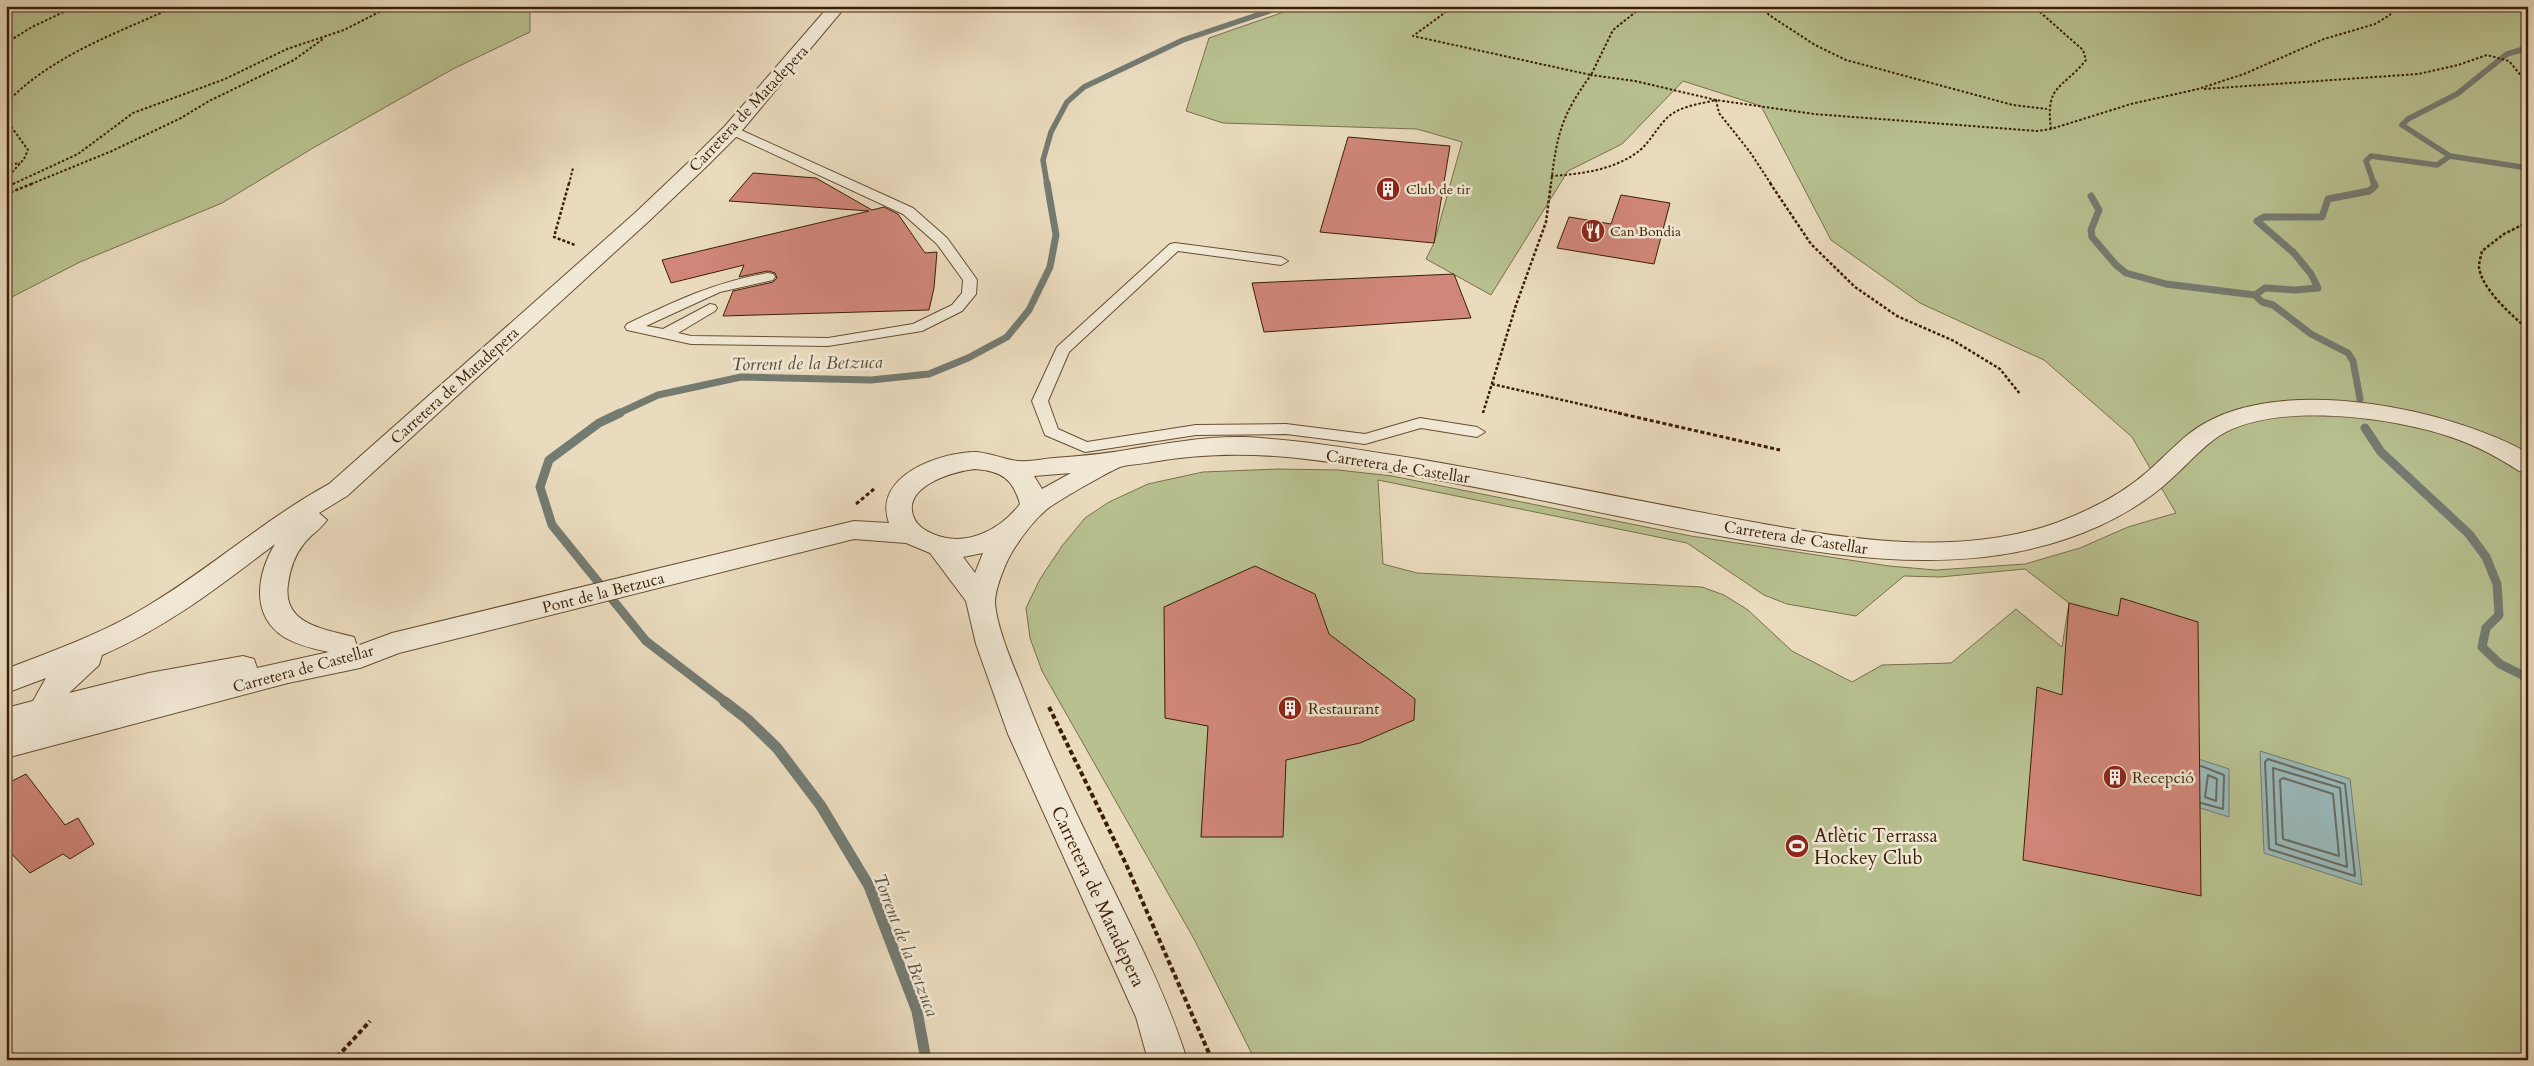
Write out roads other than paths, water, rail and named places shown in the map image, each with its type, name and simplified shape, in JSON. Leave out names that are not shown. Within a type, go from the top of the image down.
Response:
[{"type":"street","name":"Carretera de Matadepera","points":[[6,682],[107,641],[191,592],[255,548],[310,504],[338,490],[606,248],[732,130],[838,6]]},
{"type":"street","name":"Carretera de Castellar","points":[[1014,470],[1114,460],[1224,444],[1287,449],[1376,461],[1472,478],[1821,544],[1922,552],[2000,547],[2030,541],[2080,524],[2119,504],[2152,483],[2202,435],[2223,423],[2247,414],[2275,410],[2315,409],[2359,412],[2430,423],[2461,432],[2494,446],[2528,465]]},
{"type":"street","name":"Carretera de Castellar","points":[[1034,505],[1114,460]]},
{"type":"street","points":[[854,530],[906,491],[926,473],[948,464],[972,461],[995,462],[1014,470],[1027,482],[1032,492],[1034,505],[997,552],[980,599]]},
{"type":"street","points":[[338,490],[326,508],[292,540],[274,572],[273,592],[274,602],[282,618],[295,629],[344,645]]},
{"type":"street","points":[[906,491],[900,501],[899,517],[906,530],[920,540],[954,548],[983,544],[1016,527]]},
{"type":"street","points":[[854,530],[911,534]]},
{"type":"street","name":"Pont de la Betzuca","points":[[392,644],[854,530]]},
{"type":"street","points":[[939,546],[980,599]]},
{"type":"street","name":"Carretera de Matadepera","points":[[980,599],[991,644],[1024,734],[1155,1017],[1168,1060]]},
{"type":"street","points":[[107,641],[64,675],[55,687],[44,709],[62,714],[87,711],[186,689],[237,686]]},
{"type":"street","name":"Carretera de Castellar","points":[[6,720],[44,709],[344,645],[392,644]]},
{"type":"street","name":"Carretera de Castellar","points":[[6,745],[360,656],[392,644]]},
{"type":"lane","points":[[732,130],[842,183],[894,203],[908,211],[942,241],[970,280],[969,294],[957,308],[918,328],[828,342],[691,340],[632,327],[741,280],[768,277]]},
{"type":"lane","points":[[1281,261],[1175,247],[1062,350],[1040,401],[1052,432],[1085,447],[1196,430],[1286,429],[1365,438],[1420,423],[1477,432]]},
{"type":"lane","points":[[664,334],[710,308]]},
{"type":"water","points":[[2260,751],[2350,779],[2362,885],[2264,853]]},
{"type":"water","points":[[2195,758],[2229,769],[2229,817],[2194,806]]},
{"type":"waterway","name":"Torrent de la Betzuca","points":[[1047,184],[1043,160],[1051,132],[1067,102],[1084,87],[1183,40],[1284,6]]},
{"type":"waterway","points":[[2450,156],[2402,125],[2408,119],[2457,94],[2507,54],[2528,48]]},
{"type":"waterway","points":[[2374,184],[2366,161],[2371,156],[2437,165],[2450,156]]},
{"type":"waterway","points":[[2450,156],[2528,168]]},
{"type":"waterway","name":"Torrent de la Betzuca","points":[[617,414],[658,395],[741,377],[871,380],[929,374],[968,358],[1007,337],[1029,310],[1050,267],[1056,235],[1047,183]]},
{"type":"waterway","points":[[2255,295],[2265,288],[2295,290],[2318,288],[2311,274],[2294,253],[2257,221],[2264,217],[2322,217],[2328,199],[2369,191],[2375,186],[2374,183]]},
{"type":"waterway","points":[[2091,196],[2099,210],[2091,230],[2092,237],[2116,265],[2126,273],[2166,284],[2255,295]]},
{"type":"waterway","points":[[2255,295],[2262,302],[2273,305],[2311,334],[2348,353],[2353,361],[2360,399]]},
{"type":"waterway","name":"Torrent de la Betzuca","points":[[620,413],[599,423],[549,460],[540,487],[552,525],[646,641],[727,703]]},
{"type":"waterway","points":[[2365,428],[2381,452],[2469,534],[2486,557],[2497,584],[2499,615],[2486,628],[2482,647],[2500,664],[2528,678]]},
{"type":"waterway","name":"Torrent de la Betzuca","points":[[725,702],[747,719],[777,748],[821,806],[869,886],[917,1011],[926,1060]]},
{"type":"place","name":"Club de tir","points":[[1388,189]]},
{"type":"place","name":"Can Bondia","points":[[1593,231]]},
{"type":"place","name":"Restaurant","points":[[1290,708]]},
{"type":"place","name":"Recepció","points":[[2115,777]]},
{"type":"place","name":"Atlètic Terrassa Hockey Club","points":[[1797,846]]}]
